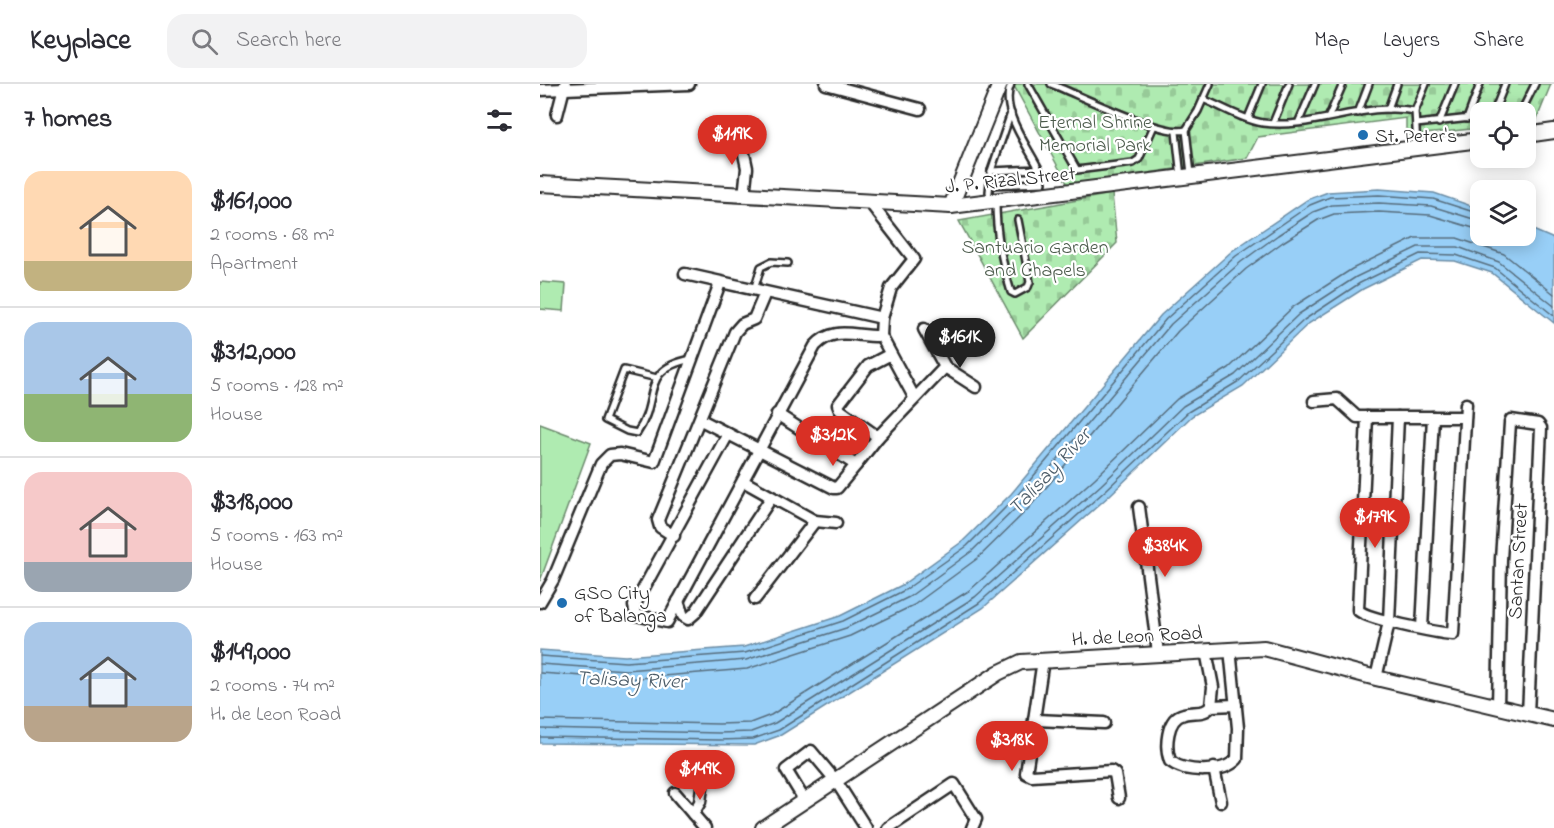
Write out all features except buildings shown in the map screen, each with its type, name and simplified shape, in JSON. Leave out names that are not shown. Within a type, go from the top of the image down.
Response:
[{"type":"street","points":[[540,90],[564,87],[689,84]]},
{"type":"street","points":[[830,84],[920,109]]},
{"type":"street","points":[[951,207],[1000,84]]},
{"type":"street","points":[[557,115],[564,87]]},
{"type":"street","points":[[1536,134],[1554,131]]},
{"type":"street","points":[[740,135],[747,168],[744,196]]},
{"type":"street","name":"J. P. Rizal Street","points":[[540,184],[951,207],[992,193],[1186,176],[1470,141]]},
{"type":"street","points":[[871,204],[914,259],[891,288],[882,318],[881,336],[889,355],[914,397]]},
{"type":"street","points":[[685,274],[882,318]]},
{"type":"street","points":[[540,602],[553,580],[601,464],[610,454],[654,462],[720,283]]},
{"type":"street","points":[[674,536],[660,527],[658,520],[735,332],[738,326],[754,319],[759,292]]},
{"type":"street","points":[[924,329],[945,367],[976,387]]},
{"type":"street","points":[[728,434],[634,611],[636,615],[664,624],[678,602],[815,346],[825,336],[837,333],[881,336]]},
{"type":"street","points":[[878,437],[840,410],[838,405],[868,366],[889,355]]},
{"type":"street","points":[[700,420],[837,488],[878,437],[945,367]]},
{"type":"street","points":[[1314,401],[1337,399],[1355,416],[1466,417]]},
{"type":"street","points":[[1367,417],[1358,610],[1365,615],[1389,622],[1450,634],[1454,633],[1466,404]]},
{"type":"street","points":[[777,414],[856,465]]},
{"type":"street","points":[[1376,678],[1389,622],[1398,417]]},
{"type":"street","points":[[1422,628],[1433,417]]},
{"type":"street","name":"Santan Street","points":[[1498,707],[1502,559],[1511,420],[1538,424],[1541,428],[1528,714]]},
{"type":"street","points":[[742,481],[815,520],[836,523]]},
{"type":"street","points":[[678,602],[683,616],[688,619],[695,612],[771,498]]},
{"type":"street","points":[[1139,507],[1158,653]]},
{"type":"street","points":[[755,599],[815,520]]},
{"type":"street","name":"H. de Leon Road","points":[[763,828],[998,673],[1021,662],[1264,648],[1376,678],[1554,720]]},
{"type":"street","points":[[1206,651],[1213,687],[1211,706],[1206,711],[1178,717],[1170,731],[1167,753],[1170,761],[1184,769],[1214,768],[1234,763],[1237,759],[1236,705],[1230,649]]},
{"type":"street","points":[[1043,660],[1036,720],[1026,768],[1028,775],[1111,771],[1115,774],[1119,798]]},
{"type":"street","points":[[1211,706],[1236,705]]},
{"type":"street","points":[[1036,720],[1104,723]]},
{"type":"street","points":[[805,801],[786,770],[808,750],[836,781],[866,828]]},
{"type":"street","points":[[1214,768],[1221,802]]},
{"type":"street","points":[[693,814],[700,802],[704,773]]},
{"type":"street","points":[[888,828],[954,784],[976,819],[972,828]]},
{"type":"street","points":[[675,793],[705,828]]},
{"type":"lane","points":[[992,193],[1043,183],[1039,169],[1011,113],[1007,98],[1011,84]]},
{"type":"lane","points":[[1028,84],[1077,170],[1133,163],[1139,159],[1154,126]]},
{"type":"lane","points":[[1051,84],[1068,87],[1154,126],[1176,132],[1186,130]]},
{"type":"lane","points":[[1186,176],[1186,130],[1209,84]]},
{"type":"lane","points":[[1248,118],[1262,84]]},
{"type":"lane","points":[[1273,123],[1289,84]]},
{"type":"lane","points":[[1299,121],[1314,84]]},
{"type":"lane","points":[[1329,116],[1343,84]]},
{"type":"lane","points":[[1358,112],[1369,84]]},
{"type":"lane","points":[[1388,109],[1397,84]]},
{"type":"lane","points":[[1417,147],[1414,111],[1426,84]]},
{"type":"lane","points":[[1439,123],[1455,84]]},
{"type":"lane","points":[[1467,119],[1480,84]]},
{"type":"lane","points":[[1498,102],[1505,84]]},
{"type":"lane","points":[[1526,102],[1535,84]]},
{"type":"lane","points":[[1203,99],[1248,118],[1273,123],[1388,109],[1414,111]]},
{"type":"lane","points":[[1011,113],[991,171],[1001,260],[1011,292],[1015,294],[1028,287],[1030,282],[1018,220]]},
{"type":"lane","points":[[1416,124],[1470,119]]},
{"type":"lane","points":[[1176,132],[1186,176]]},
{"type":"lane","points":[[991,171],[1039,169]]},
{"type":"lane","points":[[759,292],[761,267],[771,262],[788,263]]},
{"type":"lane","points":[[657,378],[624,370],[605,420],[637,433],[662,369],[672,363],[692,359]]},
{"type":"green space","name":"Eternal Shrine Memorial Park","points":[[1013,84],[1551,84],[1536,121],[1536,102],[1470,102],[1470,129],[1406,136],[1406,118],[1258,137],[1247,158],[1068,185]]},
{"type":"green space","name":"Santuario Garden and Chapels","points":[[1112,194],[1117,243],[1023,338],[959,221]]},
{"type":"green space","points":[[540,282],[566,284],[564,311],[540,309]]},
{"type":"green space","points":[[540,424],[591,443],[540,581]]},
{"type":"water","name":"Talisay River","points":[[1379,189],[1434,193],[1470,206],[1470,246],[1536,246],[1536,231],[1554,239],[1554,323],[1492,273],[1455,261],[1422,260],[1363,289],[1308,324],[1243,386],[1192,416],[1110,495],[983,608],[781,735],[754,745],[540,743],[540,650],[625,656],[744,647],[840,616],[902,585],[963,541],[1011,494],[1161,315],[1232,251],[1307,200],[1328,192]]},
{"type":"place","name":"St. Peter's","points":[[1363,135]]},
{"type":"place","name":"GSO City of Balanga","points":[[562,603]]}]
